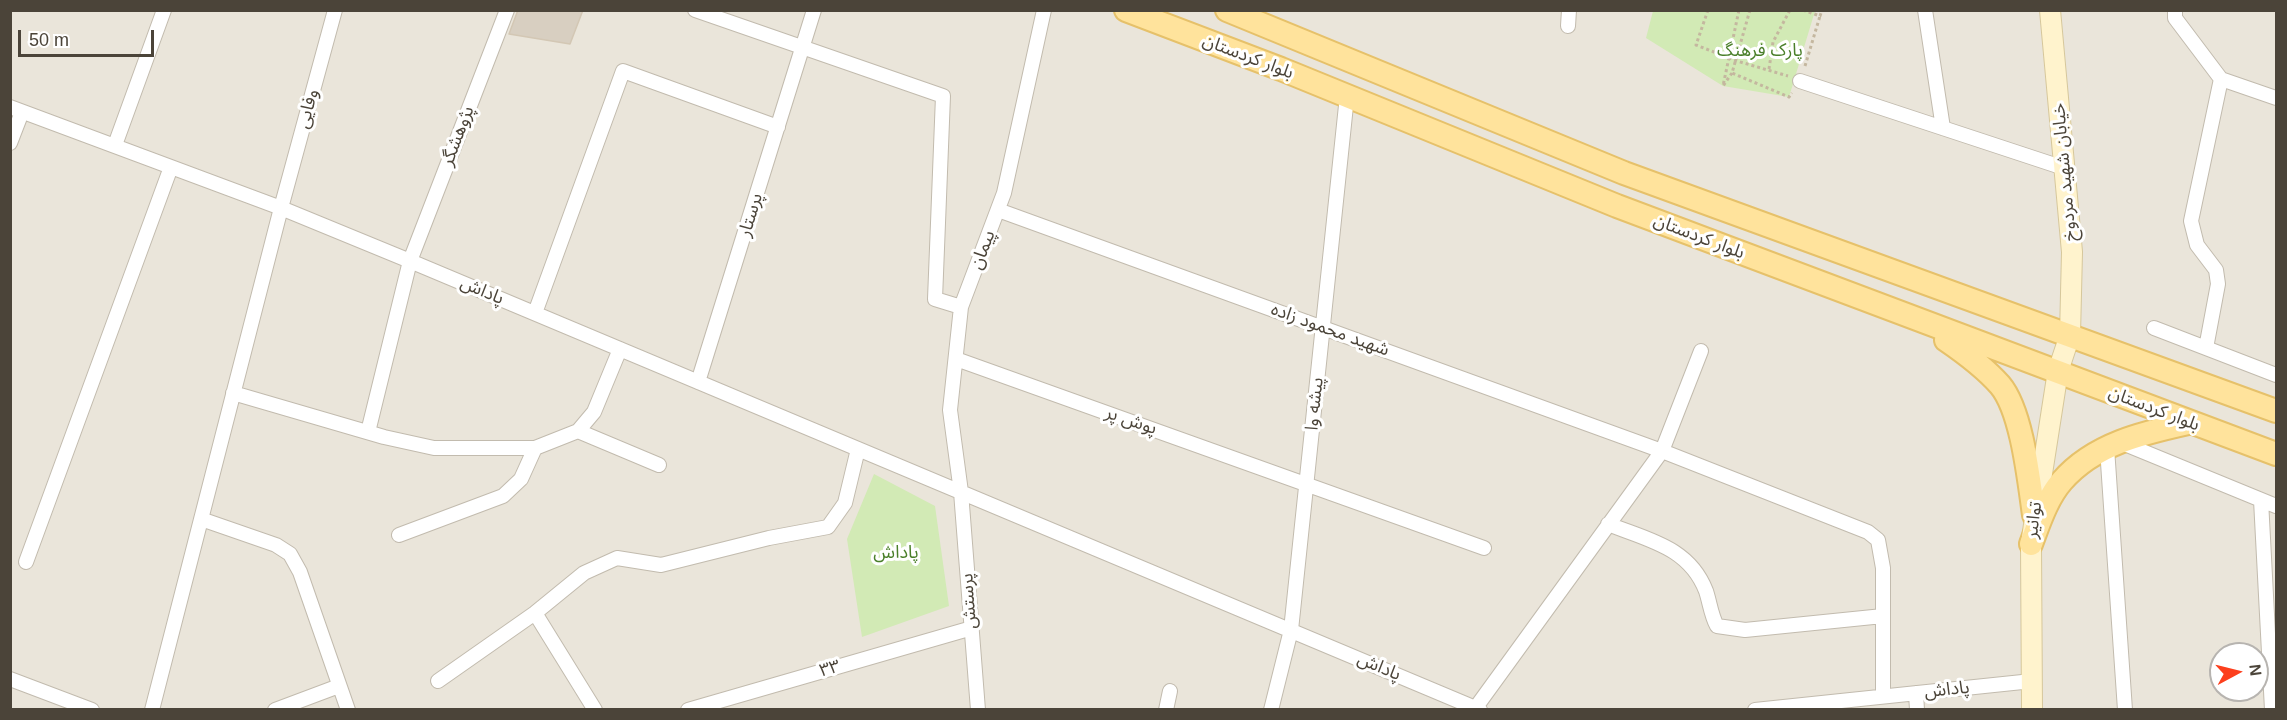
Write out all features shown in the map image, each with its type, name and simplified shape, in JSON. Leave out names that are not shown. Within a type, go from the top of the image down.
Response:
[{"type":"main road","name":"بلوار کردستان","points":[[1126,10],[1347,96],[1617,206],[1917,321],[2058,371],[2188,423],[2277,454]]},
{"type":"main road","name":"بلوار کردستان","points":[[1227,10],[1624,173],[2277,411]]},
{"type":"main road","points":[[1917,321],[1971,357],[2001,386],[2017,422],[2034,515]]},
{"type":"main road","points":[[2031,544],[2045,510],[2062,481],[2112,445],[2188,423]]},
{"type":"street","points":[[116,145],[164,10]]},
{"type":"street","name":"وفایی","points":[[152,710],[280,208],[335,10]]},
{"type":"street","name":"پژوهشگر","points":[[368,432],[410,261],[507,10]]},
{"type":"street","points":[[695,10],[943,96],[936,299],[961,307]]},
{"type":"street","name":"پرستار","points":[[698,382],[814,10]]},
{"type":"street","name":"پیمان","points":[[961,492],[950,410],[961,307],[1004,193],[1044,10]]},
{"type":"street","points":[[1568,26],[1569,10]]},
{"type":"street","points":[[1925,10],[1943,128]]},
{"type":"street","name":"خیابان شهید مردوخ","points":[[2050,10],[2072,252],[2070,334]]},
{"type":"street","points":[[2175,14],[2221,79],[2277,98]]},
{"type":"street","points":[[534,313],[623,71],[778,127]]},
{"type":"street","points":[[2206,348],[2218,284],[2216,270],[2197,245],[2191,221],[2221,79]]},
{"type":"street","points":[[1800,81],[2064,168]]},
{"type":"street","name":"پیشه وا","points":[[1271,710],[1291,630],[1347,96]]},
{"type":"street","points":[[10,143],[16,110]]},
{"type":"street","name":"پاداش","points":[[16,110],[116,145],[410,261],[1476,709]]},
{"type":"street","points":[[26,562],[171,167]]},
{"type":"street","name":"شهید محمود زاده","points":[[998,210],[1662,451],[1868,532],[1878,540],[1882,553],[1883,696]]},
{"type":"street","points":[[2154,328],[2277,375]]},
{"type":"street","name":"توانیر","points":[[2032,710],[2031,544],[2058,371],[2070,334]]},
{"type":"street","points":[[233,393],[368,432],[434,448],[535,448],[578,431],[594,412],[620,349]]},
{"type":"street","points":[[1476,709],[1662,451],[1701,351]]},
{"type":"street","name":"پوش پر","points":[[956,359],[1306,482],[1484,548]]},
{"type":"street","points":[[578,431],[659,465]]},
{"type":"street","points":[[2125,710],[2112,445],[2277,506]]},
{"type":"street","points":[[399,535],[503,496],[520,479],[535,448]]},
{"type":"street","points":[[438,681],[535,613],[584,573],[617,558],[661,566],[769,538],[828,527],[845,503],[858,449]]},
{"type":"street","name":"پرستش","points":[[961,492],[978,710]]},
{"type":"street","points":[[2261,500],[2272,710]]},
{"type":"street","points":[[201,519],[276,545],[290,554],[300,572],[348,710]]},
{"type":"street","points":[[1608,524],[1684,556],[1697,573],[1706,591],[1717,626],[1745,630],[1883,616]]},
{"type":"street","points":[[535,613],[594,710]]},
{"type":"street","name":"۳۳","points":[[688,710],[972,628]]},
{"type":"street","points":[[10,679],[92,710]]},
{"type":"street","name":"پاداش","points":[[1755,710],[1806,707],[1883,696],[2032,681]]},
{"type":"street","points":[[275,710],[339,686]]},
{"type":"street","points":[[1166,710],[1170,691]]},
{"type":"street","points":[[1916,693],[1917,710]]},
{"type":"path","points":[[1708,10],[1696,45],[1737,62],[1769,69],[1800,81]]},
{"type":"path","points":[[1739,10],[1723,86],[1737,62],[1750,10]]},
{"type":"path","points":[[1769,69],[1773,42],[1790,10]]},
{"type":"path","points":[[1803,10],[1820,16]]},
{"type":"path","points":[[1732,73],[1789,97],[1800,81],[1822,10]]},
{"type":"shaded area","points":[[10,11],[2276,11],[2276,709],[11,709]]},
{"type":"green space","name":"پارک فرهنگ","points":[[1653,11],[1815,11],[1789,97],[1723,86],[1646,38]]},
{"type":"green space","name":"پاداش","points":[[874,474],[935,506],[949,606],[862,637],[847,539]]},
{"type":"building","points":[[518,10],[583,10],[570,44],[509,34]]}]
